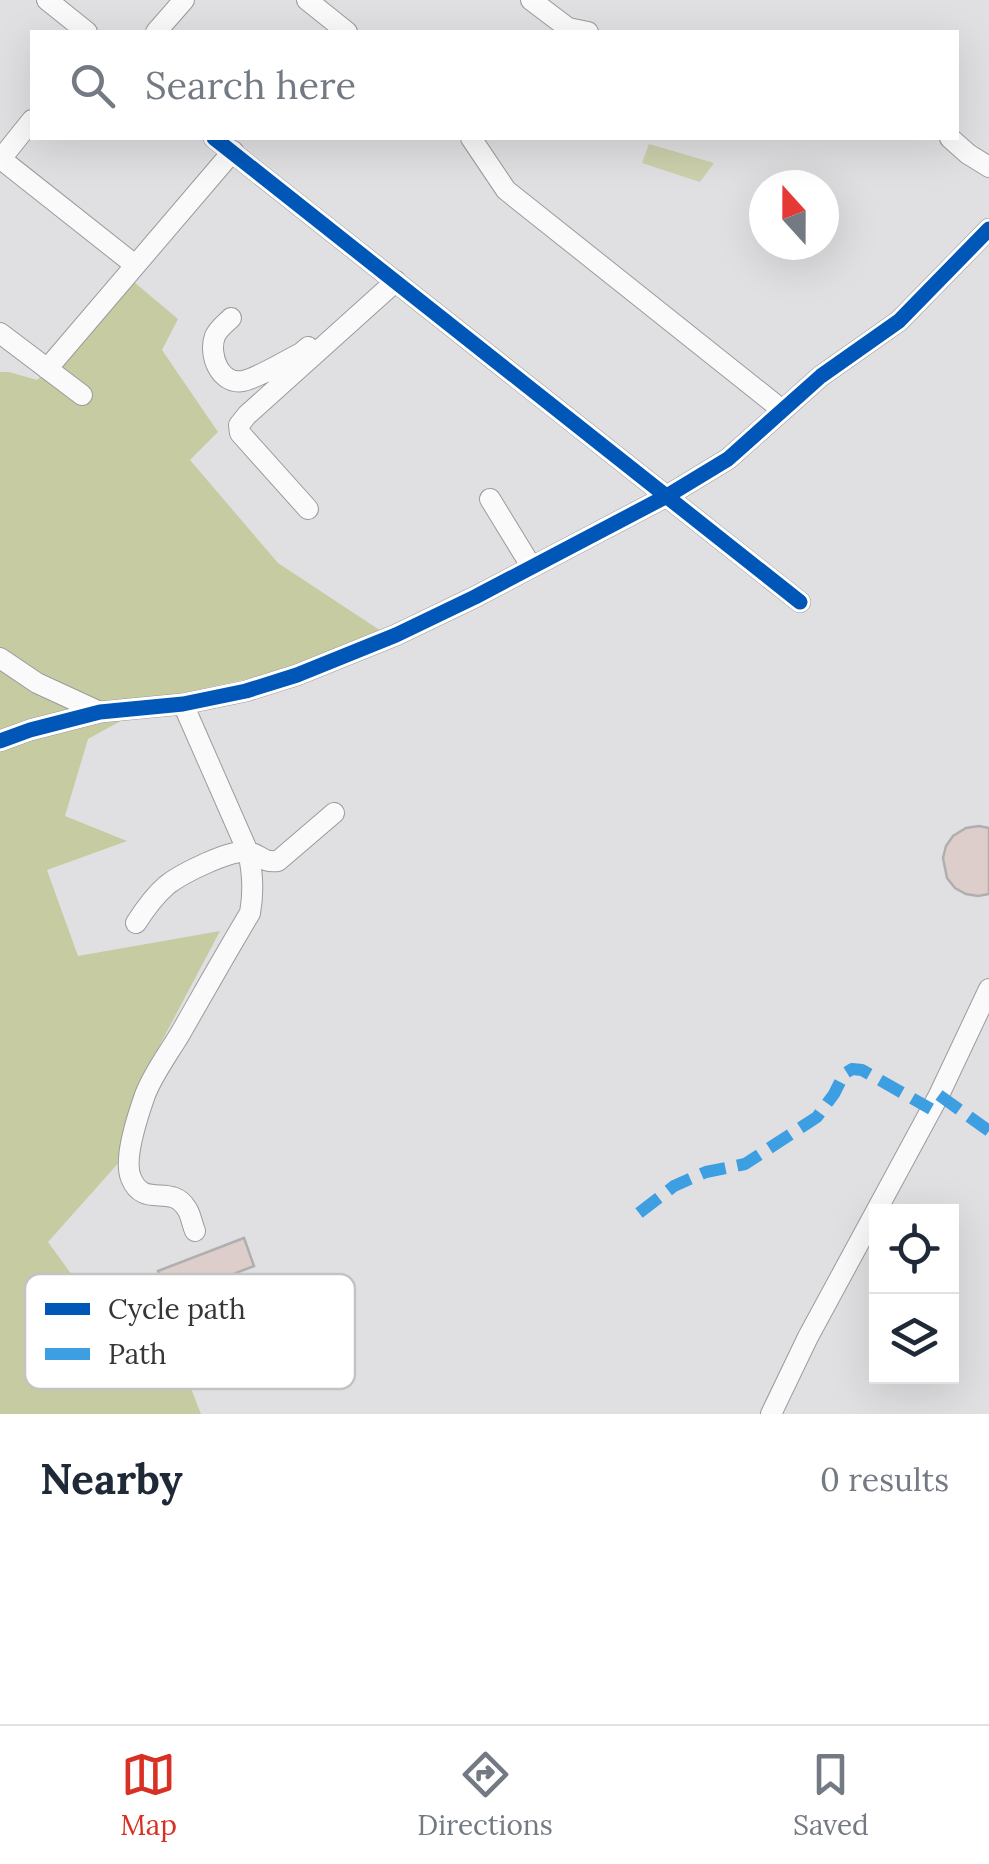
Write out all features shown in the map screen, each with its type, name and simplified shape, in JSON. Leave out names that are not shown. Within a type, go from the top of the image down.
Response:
[{"type":"street","points":[[47,0],[84,30]]},
{"type":"street","points":[[158,30],[184,0]]},
{"type":"street","points":[[307,0],[344,30]]},
{"type":"street","points":[[531,0],[568,28],[578,30]]},
{"type":"street","points":[[30,122],[0,159],[135,265]]},
{"type":"street","points":[[217,140],[800,602]]},
{"type":"street","points":[[473,140],[506,190],[780,410]]},
{"type":"street","points":[[952,140],[989,166]]},
{"type":"street","points":[[47,368],[232,151]]},
{"type":"street","points":[[0,741],[100,712],[183,704],[246,691],[396,635],[474,598],[667,496],[728,459],[780,410],[899,320],[989,230]]},
{"type":"street","points":[[232,318],[215,336],[214,362],[220,372],[242,382],[301,353],[390,277]]},
{"type":"street","points":[[308,510],[240,433],[240,425],[390,277]]},
{"type":"street","points":[[0,333],[82,395]]},
{"type":"street","points":[[490,499],[531,566]]},
{"type":"street","points":[[0,658],[37,684],[100,712]]},
{"type":"street","points":[[183,704],[248,852],[253,873],[250,912],[146,1093],[127,1166],[140,1193],[171,1196],[183,1204],[194,1230]]},
{"type":"street","points":[[136,923],[167,885],[188,872],[226,856],[248,852],[266,862],[278,860],[334,813]]},
{"type":"street","points":[[771,1414],[808,1337],[939,1095],[989,989]]},
{"type":"green space","points":[[649,144],[714,163],[700,182],[642,163]]},
{"type":"green space","points":[[134,282],[178,319],[162,350],[218,432],[190,460],[278,563],[381,631],[288,670],[164,697],[88,739],[65,816],[127,841],[47,870],[78,956],[220,931],[135,1092],[122,1159],[48,1242],[71,1274],[25,1274],[25,1389],[191,1389],[201,1414],[0,1414],[0,372],[37,380],[70,352]]},
{"type":"building","points":[[979,826],[989,828],[989,894],[978,896],[955,888],[947,878],[943,858],[953,836]]},
{"type":"building","points":[[244,1238],[254,1266],[233,1274],[158,1271]]},
{"type":"marked path","points":[[639,1213],[674,1186],[706,1172],[745,1164],[817,1117],[844,1074],[852,1069],[862,1070],[931,1109]]},
{"type":"marked path","points":[[939,1095],[989,1131]]},
{"type":"cycle path","points":[[217,140],[800,602]]},
{"type":"cycle path","points":[[0,741],[100,712],[183,704],[246,691],[396,635],[475,597],[667,496],[728,459],[821,376],[899,321],[989,229]]}]
